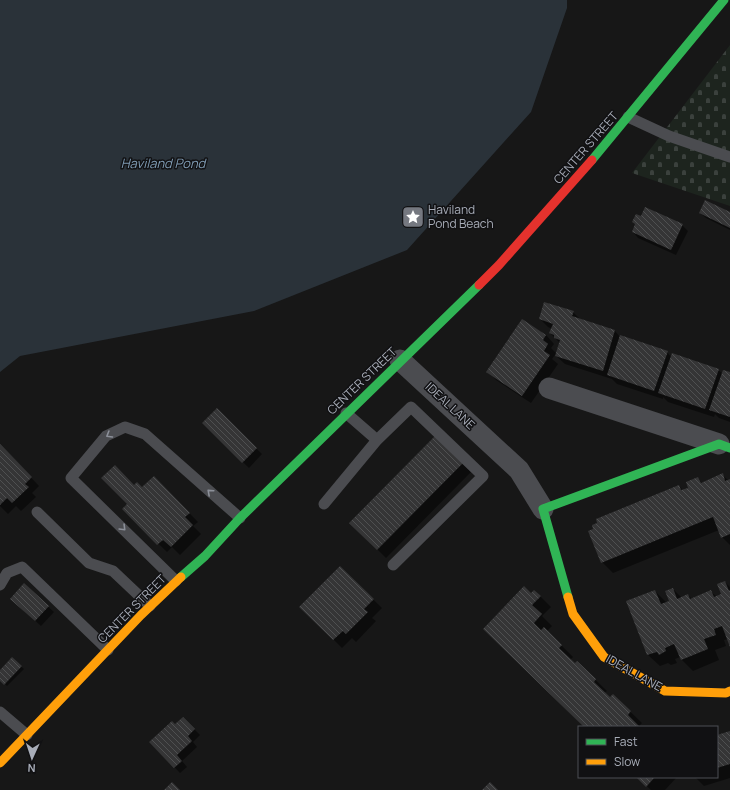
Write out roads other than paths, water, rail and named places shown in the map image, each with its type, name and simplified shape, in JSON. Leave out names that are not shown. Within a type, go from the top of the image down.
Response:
[{"type":"main road","name":"CENTER STREET","points":[[0,763],[150,606],[205,556],[240,518],[499,264],[628,117],[724,0]]},
{"type":"main road","points":[[543,509],[725,446]]},
{"type":"main road","name":"IDEAL LANE","points":[[543,509],[573,614],[604,658],[665,691],[726,693],[730,691]]},
{"type":"street","name":"IDEAL LANE","points":[[400,360],[519,470],[543,509]]},
{"type":"street","points":[[549,388],[725,446]]},
{"type":"lane","points":[[628,117],[669,136],[730,157]]},
{"type":"lane","points":[[324,504],[377,440],[411,407],[483,476],[393,565]]},
{"type":"lane","points":[[346,413],[377,440]]},
{"type":"lane","points":[[176,581],[71,478],[106,436],[125,427],[145,434],[240,518]]},
{"type":"lane","points":[[37,512],[89,563],[114,571],[150,606]]},
{"type":"lane","points":[[0,585],[7,573],[22,567],[108,650]]},
{"type":"lane","points":[[0,712],[27,735]]},
{"type":"water","name":"Haviland Pond","points":[[0,0],[567,0],[567,8],[531,112],[407,250],[254,311],[20,356],[0,372]]},
{"type":"place","name":"Haviland Pond Beach","points":[[413,217]]}]
